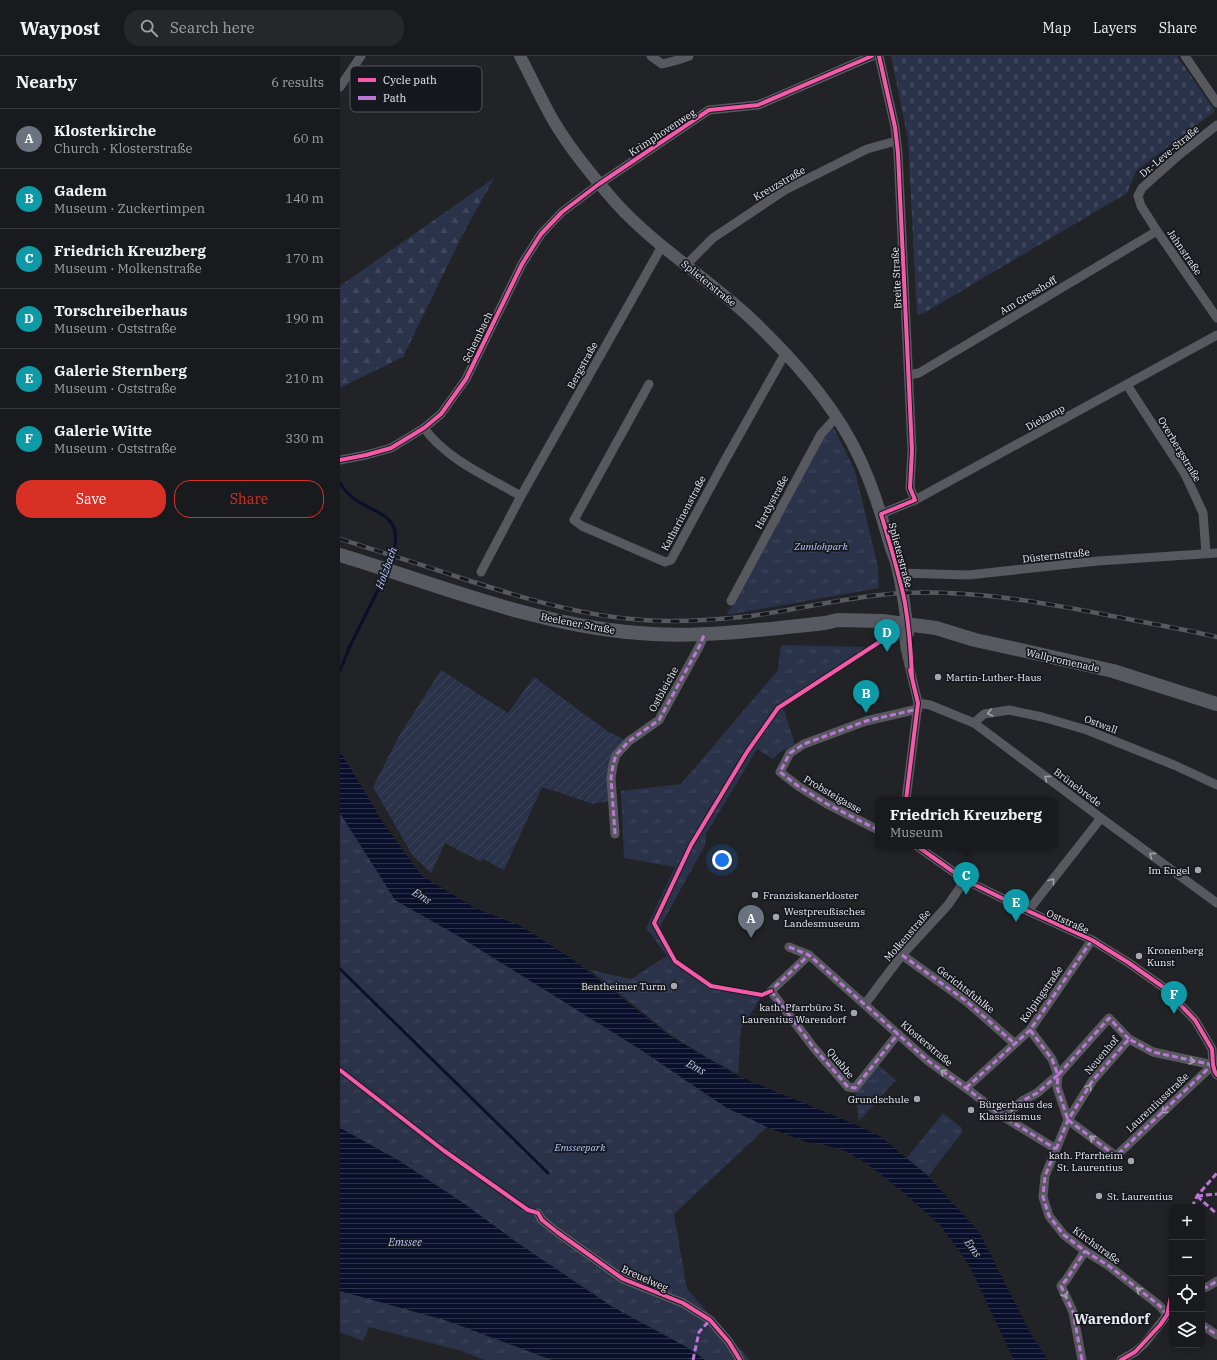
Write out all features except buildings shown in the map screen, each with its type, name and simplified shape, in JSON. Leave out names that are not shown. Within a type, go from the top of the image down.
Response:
[{"type":"main road","name":"Beelener Straße","points":[[340,555],[502,606],[562,622],[618,631],[653,634],[704,635],[825,623],[838,620],[882,621],[905,628]]},
{"type":"main road","name":"Wallpromenade","points":[[905,628],[936,628],[975,640],[1113,671],[1217,704]]},
{"type":"street","points":[[354,66],[361,56]]},
{"type":"street","name":"Splieterstraße","points":[[520,56],[553,120],[568,144],[599,184],[636,223],[747,315],[786,355],[813,386],[837,418],[860,458],[881,514],[894,557],[905,604],[905,628]]},
{"type":"street","points":[[651,56],[662,64],[689,56]]},
{"type":"street","name":"Krimphovenweg","points":[[599,184],[709,110],[758,105],[872,56]]},
{"type":"street","name":"Breite Straße","points":[[879,56],[896,141],[909,375],[912,450],[910,488],[915,500]]},
{"type":"street","points":[[1185,56],[1217,103]]},
{"type":"street","points":[[340,87],[350,72]]},
{"type":"street","name":"Dr.-Leve-Straße","points":[[1138,196],[1142,188],[1179,155],[1217,125]]},
{"type":"street","name":"Kreuzstraße","points":[[686,265],[713,238],[785,190],[866,149],[896,141]]},
{"type":"street","name":"Schembach","points":[[340,460],[391,448],[424,428],[441,414],[466,379],[522,264],[540,234],[562,212],[599,184]]},
{"type":"street","name":"Jahnstraße","points":[[1138,196],[1141,206],[1157,231],[1217,318]]},
{"type":"street","name":"Am Gresshoff","points":[[909,375],[919,374],[1157,231]]},
{"type":"street","name":"Bergstraße","points":[[481,572],[521,496],[662,246]]},
{"type":"street","name":"Diekamp","points":[[881,514],[915,500],[1127,385],[1217,334]]},
{"type":"street","name":"Katharinenstraße","points":[[649,384],[574,520],[582,526],[665,562],[671,560],[724,462],[782,359],[786,355]]},
{"type":"street","name":"Overbergstraße","points":[[1127,385],[1185,474],[1203,513],[1206,553]]},
{"type":"street","name":"Hardystraße","points":[[730,601],[821,434],[837,418]]},
{"type":"street","points":[[424,428],[429,435],[452,456],[521,496]]},
{"type":"street","name":"Splieterstraße","points":[[889,544],[890,558],[905,628]]},
{"type":"street","name":"Düsternstraße","points":[[898,573],[968,575],[1098,561],[1206,553],[1217,554]]},
{"type":"street","points":[[905,628],[918,706],[906,797]]},
{"type":"street","name":"Ostbleiche","points":[[615,834],[611,778],[616,755],[629,741],[659,720],[704,635]]},
{"type":"street","name":"Brünebrede","points":[[918,706],[930,705],[974,723],[1217,903]]},
{"type":"street","name":"Probsteigasse","points":[[875,828],[826,804],[798,786],[780,772],[790,753],[804,744],[866,721],[918,706]]},
{"type":"street","name":"Ostwall","points":[[974,723],[984,714],[1009,710],[1042,717],[1087,730],[1174,765],[1217,785]]},
{"type":"street","points":[[1028,911],[1101,818]]},
{"type":"street","name":"Oststraße","points":[[921,849],[965,880],[1092,940],[1129,963],[1163,987],[1195,1020],[1212,1049],[1215,1063]]},
{"type":"street","name":"Molkenstraße","points":[[865,1004],[902,955],[948,905],[965,880]]},
{"type":"street","name":"Kolpingstraße","points":[[966,1088],[1030,1030],[1092,940]]},
{"type":"street","name":"Klosterstraße","points":[[789,946],[809,955],[927,1060],[1004,1117],[1056,1149]]},
{"type":"street","name":"Quabbe","points":[[809,955],[771,991],[814,1048],[848,1088],[855,1088],[898,1034]]},
{"type":"street","name":"Gerichtsfuhlke","points":[[902,955],[966,1001],[1014,1043]]},
{"type":"street","points":[[1004,1117],[1022,1101],[1037,1093],[1058,1075],[1109,1018],[1129,1039]]},
{"type":"street","points":[[1030,1030],[1052,1059],[1058,1075],[1057,1087],[1068,1120]]},
{"type":"street","name":"Neuenhof","points":[[1068,1120],[1093,1080],[1129,1039],[1153,1052],[1215,1063]]},
{"type":"street","points":[[1215,1063],[1217,1075]]},
{"type":"street","name":"Laurentiusstraße","points":[[1068,1120],[1116,1156],[1215,1063]]},
{"type":"street","name":"Kirchstraße","points":[[1068,1120],[1046,1176],[1042,1197],[1049,1216],[1064,1235],[1085,1251],[1109,1266],[1169,1314]]},
{"type":"street","name":"Breuelweg","points":[[538,1214],[542,1220],[557,1232],[624,1279],[683,1303],[710,1320],[729,1342],[740,1360]]},
{"type":"street","points":[[1082,1360],[1073,1312],[1060,1286],[1066,1280],[1085,1251]]},
{"type":"street","points":[[1205,1287],[1217,1281]]},
{"type":"street","points":[[1121,1360],[1135,1352],[1169,1316]]},
{"type":"street","points":[[1205,1327],[1217,1335]]},
{"type":"street","points":[[1135,1352],[1141,1360]]},
{"type":"green space","points":[[891,56],[1177,56],[1215,111],[1136,171],[1127,193],[924,313],[917,315],[908,139]]},
{"type":"green space","points":[[494,178],[463,234],[403,357],[340,388],[340,286]]},
{"type":"green space","name":"Zumlohpark","points":[[834,428],[855,471],[878,567],[879,588],[726,615],[736,600],[823,435]]},
{"type":"green space","points":[[781,645],[866,647],[782,704],[795,744],[779,753],[773,759],[757,749],[706,834],[705,845],[660,927],[677,959],[713,986],[763,995],[741,1028],[738,1074],[704,1056],[671,1035],[590,970],[631,979],[667,956],[646,928],[675,867],[624,858],[621,791],[681,784],[778,670]]},
{"type":"green space","points":[[441,670],[508,713],[534,677],[607,731],[625,740],[613,754],[610,801],[593,804],[542,787],[504,870],[483,859],[481,862],[445,843],[431,873],[413,856],[373,787],[399,736]]},
{"type":"green space","name":"Emsseepark","points":[[340,813],[396,900],[460,937],[635,1046],[727,1108],[767,1127],[674,1214],[687,1289],[750,1360],[705,1360],[688,1348],[611,1306],[522,1246],[463,1203],[398,1160],[340,1128]]},
{"type":"green space","points":[[878,1065],[896,1080],[859,1121],[855,1095]]},
{"type":"green space","points":[[943,1113],[962,1128],[962,1133],[928,1176],[907,1158]]},
{"type":"green space","points":[[340,1291],[445,1320],[552,1360],[484,1360],[462,1351],[369,1327],[363,1341],[340,1332]]},
{"type":"water","name":"Ems","points":[[340,751],[384,824],[421,875],[475,908],[521,926],[575,961],[670,1036],[738,1076],[852,1123],[881,1137],[928,1176],[979,1232],[1032,1336],[1048,1360],[1014,1360],[971,1269],[958,1249],[940,1225],[869,1165],[846,1151],[821,1144],[806,1142],[767,1127],[727,1108],[635,1046],[460,937],[395,900],[340,813]]},
{"type":"water","name":"Emssee","points":[[340,1128],[398,1160],[463,1203],[522,1246],[611,1306],[688,1348],[705,1360],[552,1360],[445,1320],[340,1291]]},
{"type":"waterway","name":"Holzbach","points":[[340,483],[349,495],[360,503],[382,514],[390,521],[395,531],[395,546],[389,567]]},
{"type":"waterway","name":"Holzbach","points":[[340,671],[349,648],[386,574]]},
{"type":"waterway","points":[[340,969],[548,1173]]},
{"type":"railway","points":[[340,539],[530,599],[597,615],[620,618],[670,621],[710,620],[751,616],[883,595],[902,593],[953,593],[1028,601],[1217,637]]},
{"type":"marked path","points":[[615,834],[611,778],[616,755],[629,741],[659,720],[704,635]]},
{"type":"marked path","points":[[875,828],[827,804],[798,786],[780,772],[790,753],[804,744],[866,721],[918,709]]},
{"type":"marked path","points":[[966,1088],[1030,1030],[1092,940]]},
{"type":"marked path","points":[[789,947],[809,955],[927,1060],[1004,1117],[1056,1149]]},
{"type":"marked path","points":[[768,993],[809,955]]},
{"type":"marked path","points":[[902,955],[966,1001],[1014,1043]]},
{"type":"marked path","points":[[771,991],[814,1048],[848,1087],[855,1088],[898,1034]]},
{"type":"marked path","points":[[1030,1030],[1052,1059],[1058,1075],[1109,1018],[1129,1039]]},
{"type":"marked path","points":[[1167,1315],[1160,1306],[1109,1266],[1085,1251],[1064,1235],[1049,1216],[1043,1197],[1045,1176],[1068,1120],[1093,1080],[1129,1039],[1153,1052],[1213,1065]]},
{"type":"marked path","points":[[1068,1120],[1116,1156],[1214,1063]]},
{"type":"marked path","points":[[1004,1117],[1022,1101],[1037,1093],[1058,1075],[1057,1087],[1068,1120]]},
{"type":"marked path","points":[[1193,1204],[1197,1196],[1217,1173]]},
{"type":"marked path","points":[[1197,1196],[1217,1194]]},
{"type":"marked path","points":[[1197,1196],[1217,1214]]},
{"type":"marked path","points":[[1082,1360],[1073,1312],[1061,1286],[1085,1251]]},
{"type":"marked path","points":[[1205,1287],[1217,1281]]},
{"type":"marked path","points":[[693,1360],[699,1332],[710,1320]]},
{"type":"marked path","points":[[1205,1327],[1217,1335]]},
{"type":"cycle path","points":[[340,460],[391,448],[424,428],[441,414],[466,379],[522,264],[541,234],[562,212],[599,184],[709,110],[758,105],[872,56]]},
{"type":"cycle path","points":[[879,56],[895,127],[898,153],[912,450],[910,488],[915,500],[881,514],[905,603],[910,640],[912,676]]},
{"type":"cycle path","points":[[771,991],[762,995],[711,986],[675,961],[654,923],[691,845],[747,752],[778,708],[881,641]]},
{"type":"cycle path","points":[[906,797],[918,703],[910,670]]},
{"type":"cycle path","points":[[921,849],[965,880],[1092,940],[1129,963],[1163,987],[1195,1020],[1212,1049],[1213,1065],[1217,1075]]},
{"type":"cycle path","points":[[340,1070],[443,1150],[528,1210],[538,1213],[542,1220],[557,1232],[623,1279],[683,1303],[710,1320],[729,1342],[740,1360]]},
{"type":"cycle path","points":[[1121,1360],[1135,1352],[1160,1325],[1167,1315],[1169,1306]]},
{"type":"place","name":"Torschreiberhaus","points":[[887,652]]},
{"type":"place","name":"Martin-Luther-Haus","points":[[938,677]]},
{"type":"place","name":"Gadem","points":[[866,713]]},
{"type":"place","name":"Im Engel","points":[[1198,870]]},
{"type":"place","name":"Franziskanerkloster","points":[[755,895]]},
{"type":"place","name":"Friedrich Kreuzberg","points":[[966,895]]},
{"type":"place","name":"Westpreußisches Landesmuseum","points":[[776,917]]},
{"type":"place","name":"Galerie Sternberg","points":[[1016,922]]},
{"type":"place","name":"Klosterkirche","points":[[751,938]]},
{"type":"place","name":"Kronenberg Kunst","points":[[1139,956]]},
{"type":"place","name":"Bentheimer Turm","points":[[674,986]]},
{"type":"place","name":"kath. Pfarrbüro St. Laurentius Warendorf","points":[[854,1013]]},
{"type":"place","name":"Galerie Witte","points":[[1174,1014]]},
{"type":"place","name":"Grundschule","points":[[917,1099]]},
{"type":"place","name":"Bürgerhaus des Klassizismus","points":[[971,1110]]},
{"type":"place","name":"kath. Pfarrheim St. Laurentius","points":[[1131,1161]]},
{"type":"place","name":"St. Laurentius","points":[[1099,1196]]},
{"type":"district","name":"Warendorf","points":[[1112,1319]]}]
